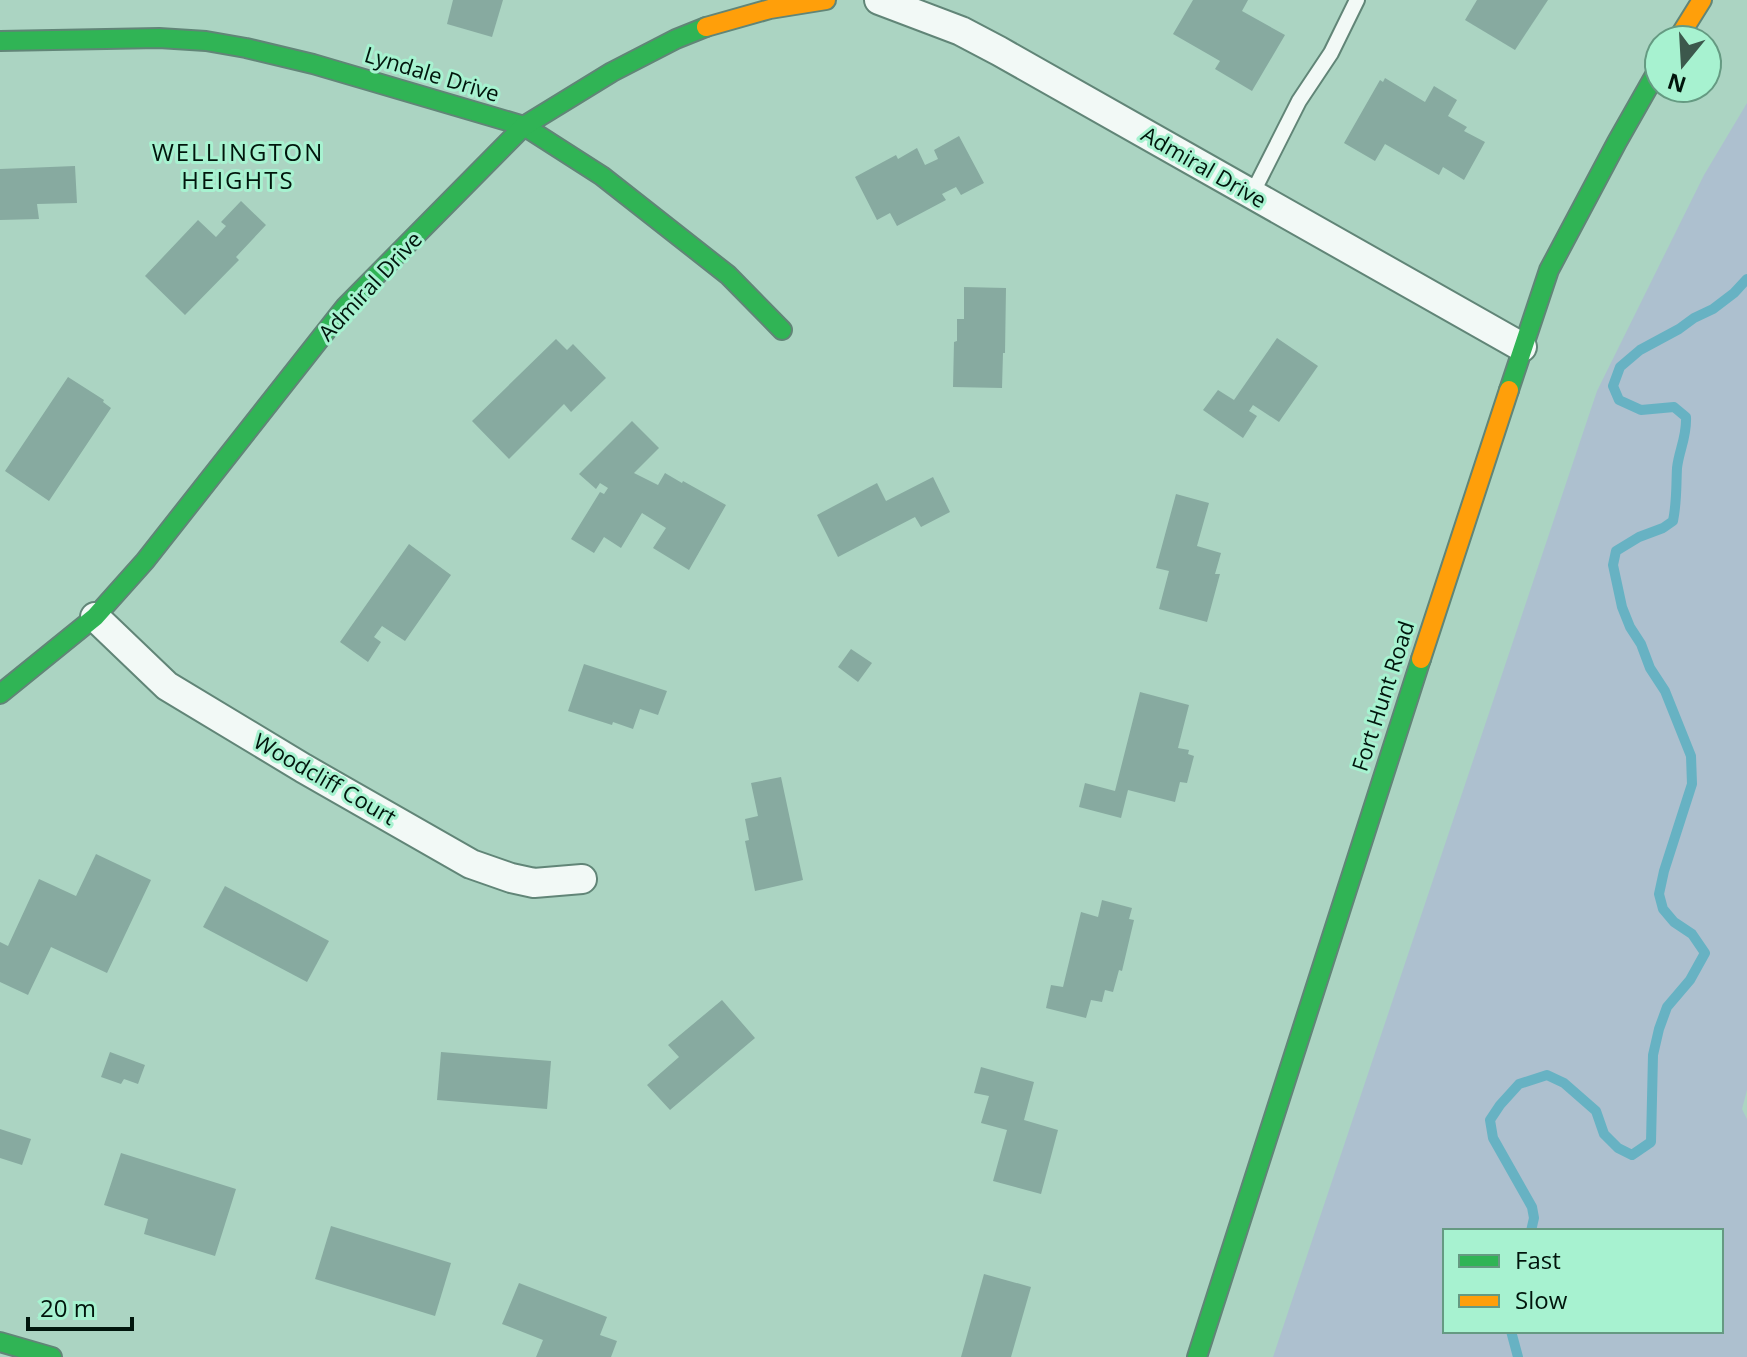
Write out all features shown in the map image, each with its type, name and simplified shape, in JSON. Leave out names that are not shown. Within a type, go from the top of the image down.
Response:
[{"type":"street","name":"Admiral Drive","points":[[0,694],[95,617],[145,561],[345,307],[524,126],[612,72],[676,39],[711,25],[770,9],[826,0]]},
{"type":"street","name":"Admiral Drive","points":[[879,0],[961,31],[999,51],[1522,347]]},
{"type":"street","points":[[1687,24],[1702,0]]},
{"type":"street","name":"Lyndale Drive","points":[[0,41],[159,38],[206,41],[313,64],[524,126],[602,176],[716,266],[782,330]]},
{"type":"street","name":"Fort Hunt Road","points":[[1197,1357],[1549,270],[1643,96]]},
{"type":"street","name":"Woodcliff Court","points":[[95,617],[167,686],[471,864],[534,883],[582,879]]},
{"type":"street","points":[[0,1342],[52,1357]]},
{"type":"lane","points":[[1252,194],[1299,101],[1331,53],[1357,0]]},
{"type":"shaded area","points":[[1747,103],[1747,1090],[1742,1109],[1747,1119],[1747,1357],[1273,1357],[1597,391],[1704,175]]},
{"type":"building","points":[[453,0],[503,0],[492,37],[447,24]]},
{"type":"building","points":[[1193,0],[1248,0],[1242,11],[1285,35],[1252,91],[1215,69],[1220,61],[1173,34]]},
{"type":"building","points":[[1477,0],[1548,0],[1515,50],[1465,20]]},
{"type":"building","points":[[1385,78],[1425,102],[1434,86],[1457,100],[1448,116],[1467,127],[1464,131],[1485,142],[1464,180],[1443,167],[1439,175],[1385,144],[1375,161],[1344,143],[1380,80],[1383,82]]},
{"type":"building","points":[[959,136],[984,183],[961,195],[956,187],[942,194],[946,200],[897,226],[890,213],[877,220],[855,177],[896,155],[898,159],[917,148],[925,165],[938,159],[934,150]]},
{"type":"building","points":[[75,166],[77,203],[37,204],[39,219],[0,220],[0,169]]},
{"type":"building","points":[[241,201],[266,225],[236,257],[239,260],[185,315],[145,276],[198,220],[216,237],[226,226],[221,222]]},
{"type":"building","points":[[964,287],[1006,288],[1002,388],[953,387],[954,342],[957,341],[957,319],[964,319]]},
{"type":"building","points":[[1277,338],[1318,366],[1279,422],[1253,405],[1249,411],[1257,416],[1243,438],[1203,410],[1218,390],[1234,400]]},
{"type":"building","points":[[556,339],[567,350],[573,344],[606,378],[571,412],[564,404],[509,459],[472,421]]},
{"type":"building","points":[[68,377],[111,408],[49,501],[5,471]]},
{"type":"building","points":[[632,421],[659,448],[634,473],[658,485],[665,473],[726,505],[689,570],[653,548],[666,528],[642,513],[621,548],[604,537],[594,553],[571,539],[600,492],[604,494],[608,488],[600,483],[596,489],[579,474]]},
{"type":"building","points":[[933,477],[950,512],[921,527],[915,517],[838,557],[817,515],[877,483],[886,501]]},
{"type":"building","points":[[1176,494],[1209,503],[1197,546],[1221,553],[1215,574],[1220,574],[1207,622],[1159,609],[1169,571],[1156,568]]},
{"type":"building","points":[[409,544],[451,575],[405,641],[382,626],[374,637],[381,642],[368,662],[340,642]]},
{"type":"building","points":[[851,649],[872,663],[858,682],[838,667]]},
{"type":"building","points":[[584,664],[667,691],[658,715],[640,709],[633,729],[568,711]]},
{"type":"building","points":[[1140,692],[1189,705],[1178,748],[1189,750],[1188,754],[1194,756],[1187,783],[1180,782],[1175,802],[1128,790],[1121,818],[1079,807],[1085,783],[1115,791]]},
{"type":"building","points":[[781,777],[803,880],[755,891],[745,841],[749,840],[745,819],[758,816],[751,783]]},
{"type":"building","points":[[96,854],[151,880],[107,973],[51,947],[28,995],[0,982],[0,942],[8,946],[39,879],[76,896]]},
{"type":"building","points":[[225,886],[329,941],[307,982],[203,927]]},
{"type":"building","points":[[1102,900],[1132,908],[1129,919],[1134,920],[1122,971],[1119,970],[1113,992],[1105,990],[1102,1002],[1091,1000],[1086,1018],[1046,1008],[1051,985],[1063,987],[1081,912],[1098,917]]},
{"type":"building","points":[[722,1000],[755,1038],[670,1110],[647,1085],[679,1057],[668,1045]]},
{"type":"building","points":[[110,1052],[145,1065],[138,1084],[124,1079],[121,1084],[101,1077]]},
{"type":"building","points":[[441,1052],[551,1061],[547,1109],[437,1100]]},
{"type":"building","points":[[981,1067],[1034,1082],[1024,1120],[1058,1130],[1041,1194],[993,1181],[1007,1130],[981,1123],[989,1096],[974,1093]]},
{"type":"building","points":[[0,1129],[31,1139],[22,1165],[0,1158]]},
{"type":"building","points":[[121,1153],[236,1189],[215,1256],[144,1234],[148,1219],[104,1205]]},
{"type":"building","points":[[331,1226],[451,1263],[435,1316],[315,1279]]},
{"type":"building","points":[[984,1274],[1031,1287],[1011,1357],[961,1357]]},
{"type":"building","points":[[519,1283],[607,1317],[600,1335],[617,1341],[611,1357],[536,1357],[543,1340],[502,1324]]},
{"type":"waterway","points":[[1531,1229],[1532,1207],[1493,1138],[1490,1120],[1519,1084],[1547,1075],[1564,1083],[1596,1111],[1604,1134],[1618,1148],[1632,1155],[1651,1142],[1653,1055],[1659,1029],[1667,1007],[1690,980],[1705,953],[1692,934],[1674,922],[1663,909],[1659,894],[1692,784],[1691,756],[1665,691],[1630,627],[1622,607],[1613,565],[1616,551],[1673,521],[1677,468],[1686,417],[1674,407],[1641,410],[1619,400],[1613,386],[1620,367],[1640,350],[1713,309],[1747,279]]},
{"type":"waterway","points":[[1512,1333],[1518,1357]]},
{"type":"traffic: fast","points":[[0,694],[95,617],[145,561],[345,307],[524,126],[612,72],[706,27]]},
{"type":"traffic: fast","points":[[0,41],[159,38],[206,41],[313,64],[524,126],[602,176],[728,275],[782,330]]},
{"type":"traffic: fast","points":[[1509,390],[1549,270],[1643,96]]},
{"type":"traffic: fast","points":[[1197,1357],[1421,659]]},
{"type":"traffic: fast","points":[[0,1342],[52,1357]]},
{"type":"traffic: slow","points":[[706,27],[770,9],[826,0]]},
{"type":"traffic: slow","points":[[1687,24],[1702,0]]},
{"type":"traffic: slow","points":[[1421,659],[1509,390]]},
{"type":"district","name":"WELLINGTON HEIGHTS","points":[[238,167]]}]
